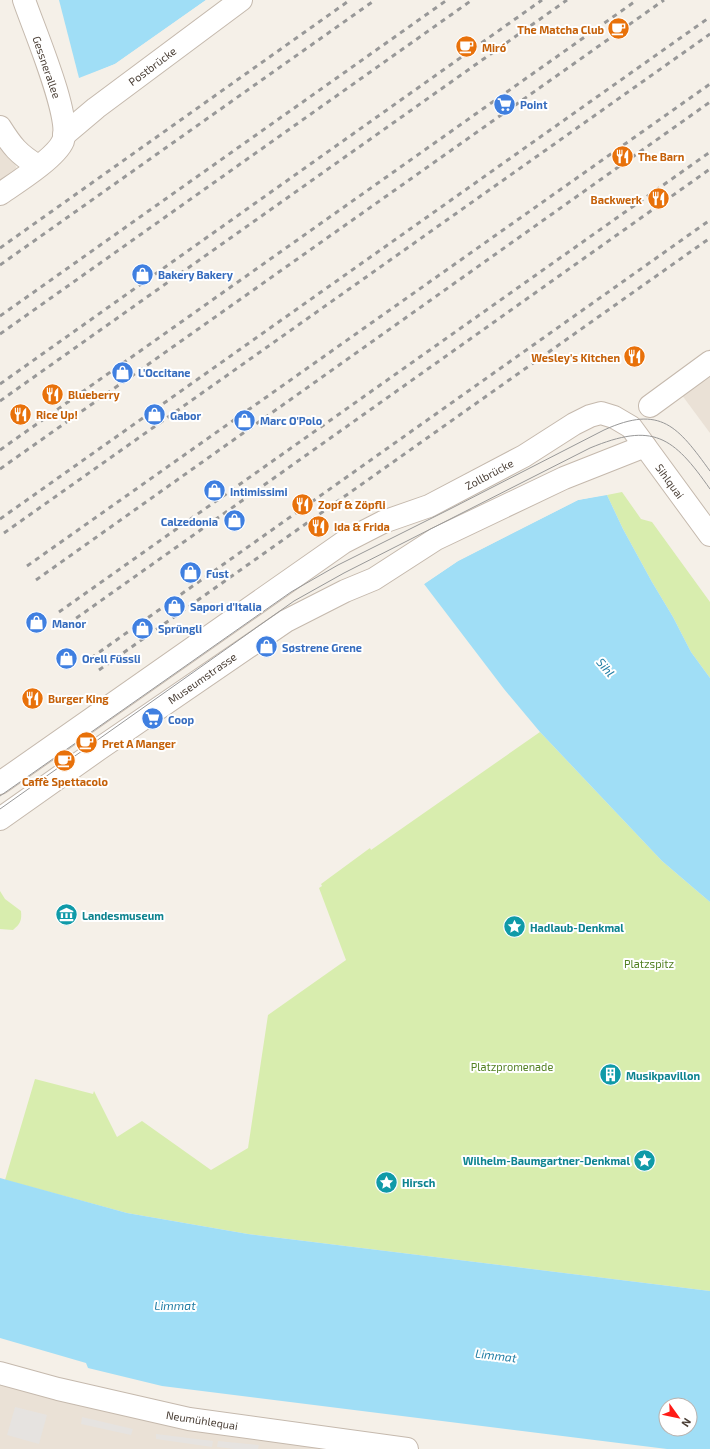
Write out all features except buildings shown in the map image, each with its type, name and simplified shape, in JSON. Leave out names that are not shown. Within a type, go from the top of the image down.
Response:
[{"type":"street","name":"Gessnerallee","points":[[24,0],[58,95],[63,115],[64,135]]},
{"type":"street","name":"Postbrücke","points":[[0,194],[38,166],[57,149],[62,142],[64,135],[96,108],[241,0]]},
{"type":"street","points":[[0,126],[17,152],[38,166]]},
{"type":"street","points":[[650,406],[710,362]]},
{"type":"street","name":"Zollbrücke","points":[[0,783],[344,542],[383,522],[429,506],[524,456],[574,424],[590,416],[600,413],[614,417],[631,427]]},
{"type":"street","name":"Sihlquai","points":[[631,427],[710,535]]},
{"type":"street","name":"Museumstrasse","points":[[0,819],[99,749],[286,621],[345,591],[374,579],[436,539],[564,478],[645,446]]},
{"type":"street","name":"Neumühlequai","points":[[0,1373],[58,1389],[189,1419],[407,1449]]},
{"type":"shaded area","points":[[0,122],[19,175],[0,189]]},
{"type":"shaded area","points":[[710,349],[710,433],[670,379]]},
{"type":"shaded area","points":[[0,1374],[393,1449],[0,1449]]},
{"type":"shaded area","points":[[15,1407],[47,1415],[39,1444],[7,1435]]},
{"type":"shaded area","points":[[82,1417],[133,1429],[131,1435],[81,1424]]},
{"type":"shaded area","points":[[156,1434],[213,1441],[212,1447],[156,1439]]},
{"type":"shaded area","points":[[218,1441],[259,1445],[258,1449],[235,1449],[217,1447]]},
{"type":"green space","points":[[622,492],[641,519],[652,522],[710,602],[710,678],[691,652],[623,529],[607,495]]},
{"type":"green space","name":"Platzpromenade","points":[[540,732],[662,861],[710,902],[710,1291],[248,1234],[127,1213],[5,1180],[35,1079],[93,1094],[94,1091],[117,1137],[142,1121],[211,1170],[248,1148],[268,1015],[346,960],[319,888],[322,886],[321,884],[370,848],[371,850]]},
{"type":"green space","points":[[0,891],[5,899],[21,911],[20,922],[13,930],[0,929]]},
{"type":"water","points":[[59,0],[206,0],[115,64],[79,78]]},
{"type":"water","name":"Sihl","points":[[607,495],[623,529],[691,652],[710,678],[710,902],[662,861],[540,732],[504,689],[424,584],[458,561],[578,500]]},
{"type":"water","name":"Limmat","points":[[0,1178],[127,1213],[248,1234],[710,1291],[710,1449],[667,1449],[162,1386],[88,1368],[86,1363],[0,1338]]},
{"type":"pier","points":[[208,0],[208,2],[116,66],[80,80],[79,79],[115,64]]},
{"type":"pier","points":[[607,493],[609,494],[578,500],[458,561],[424,584],[423,582],[457,559],[577,498]]},
{"type":"tram line","points":[[0,796],[291,592],[338,565],[604,430],[624,422],[640,419],[654,420],[666,424],[688,442],[710,471]]},
{"type":"tram line","points":[[0,809],[294,601],[344,573],[590,448],[612,440],[630,436],[646,436],[660,439],[672,446],[684,457],[697,471],[710,489]]},
{"type":"railway","points":[[0,248],[350,0]]},
{"type":"railway","points":[[0,265],[375,0]]},
{"type":"railway","points":[[0,316],[447,0]]},
{"type":"railway","points":[[0,334],[472,0]]},
{"type":"railway","points":[[0,384],[542,0]]},
{"type":"railway","points":[[0,401],[567,0]]},
{"type":"railway","points":[[0,450],[637,0]]},
{"type":"railway","points":[[0,469],[664,0]]},
{"type":"railway","points":[[0,519],[710,17]]},
{"type":"railway","points":[[4,533],[710,34]]},
{"type":"railway","points":[[27,566],[710,84]]},
{"type":"railway","points":[[36,580],[710,102]]},
{"type":"railway","points":[[59,612],[710,152]]},
{"type":"railway","points":[[68,624],[710,169]]},
{"type":"railway","points":[[91,658],[710,220]]},
{"type":"railway","points":[[99,670],[710,238]]},
{"type":"place","name":"The Matcha Club","points":[[619,29]]},
{"type":"place","name":"Miró","points":[[467,47]]},
{"type":"place","name":"Point","points":[[505,104]]},
{"type":"place","name":"The Barn","points":[[623,156]]},
{"type":"place","name":"Backwerk","points":[[658,199]]},
{"type":"place","name":"Bakery Bakery","points":[[143,274]]},
{"type":"place","name":"Wesley's Kitchen","points":[[635,357]]},
{"type":"place","name":"L'Occitane","points":[[123,372]]},
{"type":"place","name":"Blueberry","points":[[52,394]]},
{"type":"place","name":"Rice Up!","points":[[20,414]]},
{"type":"place","name":"Gabor","points":[[155,415]]},
{"type":"place","name":"Marc O'Polo","points":[[245,420]]},
{"type":"place","name":"Intimissimi","points":[[214,491]]},
{"type":"place","name":"Zopf & Zöpfli","points":[[303,504]]},
{"type":"place","name":"Calzedonia","points":[[234,521]]},
{"type":"place","name":"Ida & Frida","points":[[319,526]]},
{"type":"place","name":"Fust","points":[[190,573]]},
{"type":"place","name":"Sapori d'Italia","points":[[174,606]]},
{"type":"place","name":"Manor","points":[[36,623]]},
{"type":"place","name":"Sprüngli","points":[[143,628]]},
{"type":"place","name":"Søstrene Grene","points":[[267,647]]},
{"type":"place","name":"Orell Füssli","points":[[66,658]]},
{"type":"place","name":"Burger King","points":[[32,698]]},
{"type":"place","name":"Coop","points":[[152,719]]},
{"type":"place","name":"Pret A Manger","points":[[87,743]]},
{"type":"place","name":"Caffè Spettacolo","points":[[65,761]]},
{"type":"place","name":"Landesmuseum","points":[[66,915]]},
{"type":"place","name":"Hadlaub-Denkmal","points":[[515,927]]},
{"type":"place","name":"Musikpavillon","points":[[611,1075]]},
{"type":"place","name":"Wilhelm-Baumgartner-Denkmal","points":[[645,1160]]},
{"type":"place","name":"Hirsch","points":[[387,1182]]},
{"type":"park label","name":"Platzspitz","points":[[649,963]]}]
